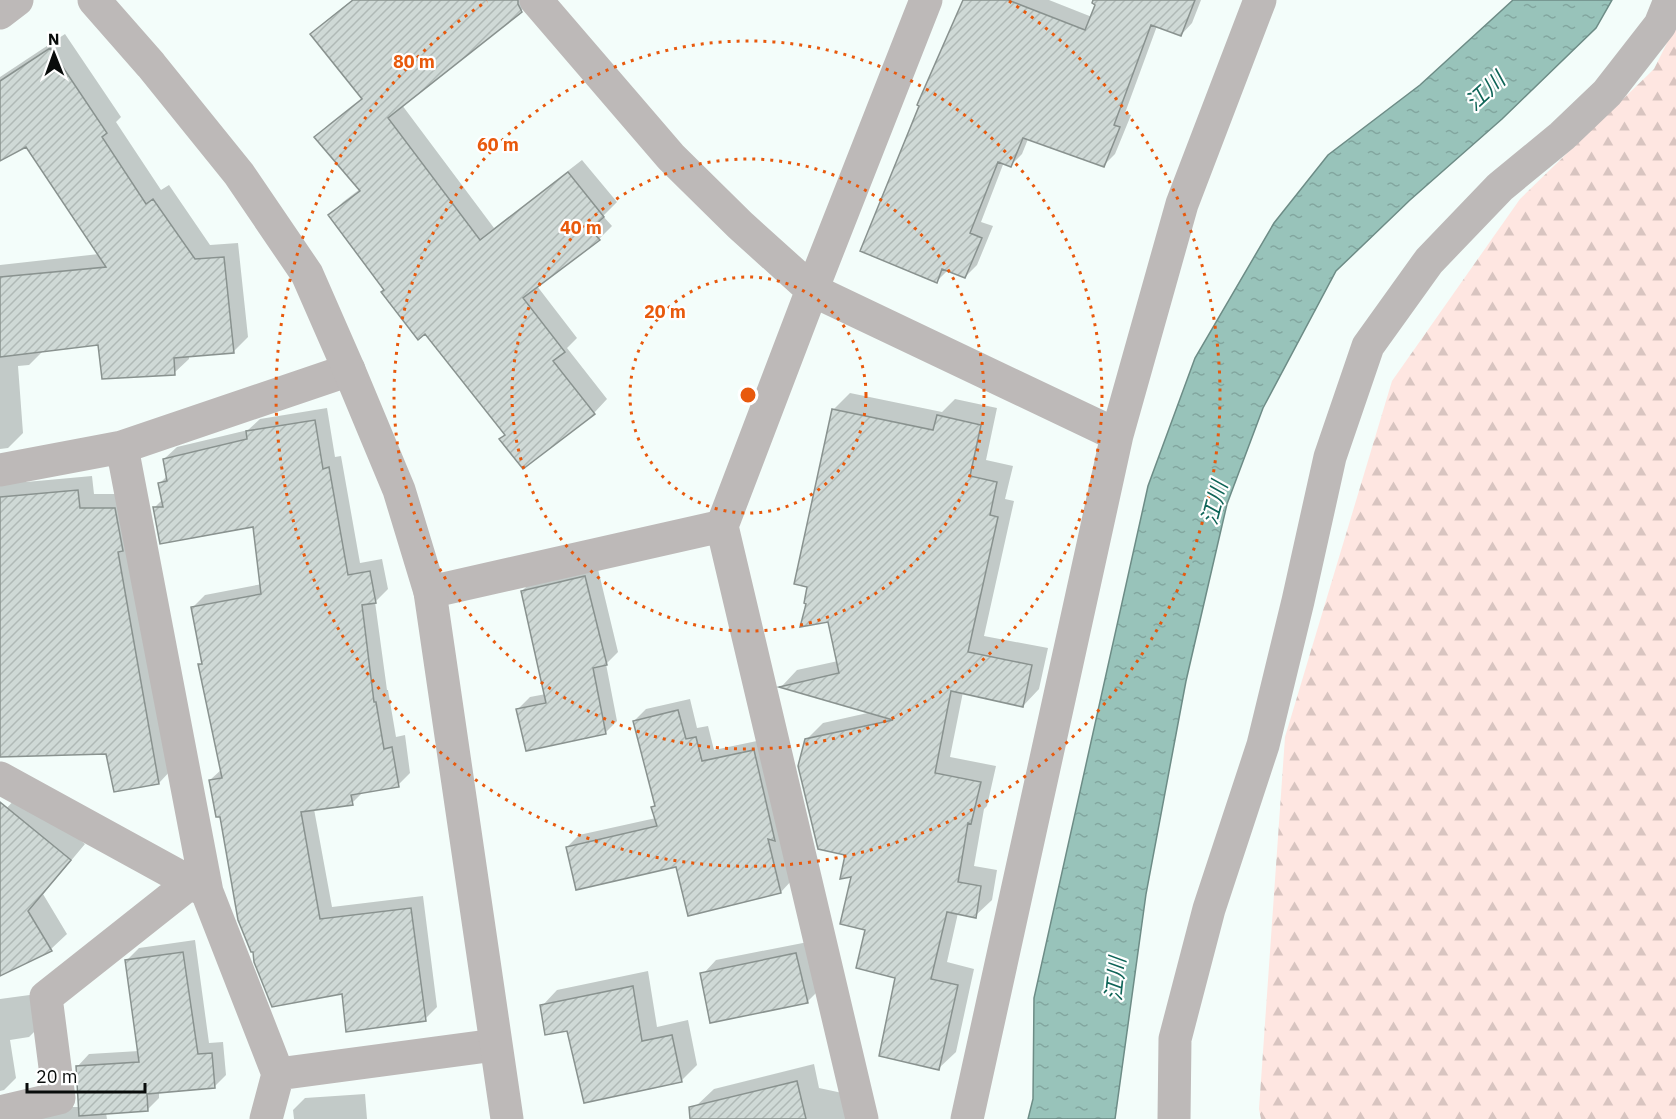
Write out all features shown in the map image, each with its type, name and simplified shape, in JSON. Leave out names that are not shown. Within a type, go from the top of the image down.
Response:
[{"type":"street","points":[[0,13],[17,0]]},
{"type":"street","points":[[94,0],[151,65],[239,174],[307,274],[399,490],[430,592],[507,1119]]},
{"type":"street","points":[[536,0],[671,157],[740,225],[812,290],[1117,435]]},
{"type":"street","points":[[862,1119],[722,526],[926,0]]},
{"type":"street","points":[[967,1119],[1117,435],[1182,204],[1260,0]]},
{"type":"street","points":[[1174,1119],[1174,1039],[1209,909],[1263,745],[1330,457],[1368,346],[1429,261],[1500,187],[1562,136],[1606,93],[1660,25],[1670,0]]},
{"type":"street","points":[[0,470],[122,447],[349,370]]},
{"type":"street","points":[[122,447],[198,887],[278,1074],[266,1119]]},
{"type":"street","points":[[430,592],[722,526]]},
{"type":"street","points":[[0,778],[198,887]]},
{"type":"street","points":[[0,1112],[59,1098],[46,997],[198,887]]},
{"type":"street","points":[[278,1074],[495,1045]]},
{"type":"green space","points":[[1676,25],[1676,1119],[1261,1119],[1259,1109],[1285,737],[1392,381],[1520,199],[1654,69]]},
{"type":"water","name":"江川","points":[[1513,0],[1612,0],[1596,28],[1502,119],[1410,200],[1336,271],[1263,408],[1227,504],[1186,681],[1146,894],[1115,1119],[1028,1119],[1033,1099],[1034,998],[1148,486],[1195,358],[1274,223],[1328,155],[1420,85]]},
{"type":"building","points":[[353,0],[518,0],[522,12],[388,118],[480,240],[568,172],[604,217],[590,229],[600,240],[523,298],[565,352],[553,361],[595,414],[523,469],[499,439],[505,435],[425,334],[418,340],[381,292],[384,290],[328,215],[360,191],[314,137],[362,99],[310,34]]},
{"type":"building","points":[[963,0],[1008,0],[1085,30],[1095,5],[1092,3],[1093,0],[1195,0],[1181,36],[1151,25],[1114,125],[1120,127],[1104,167],[1023,138],[1011,167],[998,162],[970,233],[982,238],[965,278],[942,269],[937,283],[860,251],[919,106],[917,105]]},
{"type":"building","points":[[50,48],[107,133],[102,137],[146,204],[153,199],[195,259],[224,257],[234,353],[174,358],[175,375],[102,379],[98,345],[0,357],[0,277],[106,267],[26,147],[0,161],[0,81]]},
{"type":"building","points":[[832,409],[933,430],[937,415],[981,425],[970,476],[997,482],[990,515],[998,517],[968,652],[1032,665],[1023,707],[951,691],[935,773],[981,782],[971,824],[968,823],[958,882],[981,886],[976,918],[947,912],[931,979],[958,985],[939,1070],[879,1056],[895,978],[856,968],[865,930],[840,924],[851,877],[840,879],[845,855],[818,849],[798,766],[805,739],[893,720],[779,687],[839,673],[828,622],[800,627],[806,604],[804,603],[807,587],[794,584]]},
{"type":"building","points":[[315,420],[323,469],[329,467],[348,575],[370,571],[376,603],[362,605],[374,702],[376,702],[384,749],[392,747],[399,787],[351,795],[353,805],[301,812],[320,919],[411,908],[426,1021],[346,1032],[342,994],[272,1007],[254,962],[253,952],[251,952],[238,920],[220,817],[216,817],[209,780],[222,778],[198,664],[202,664],[191,607],[261,594],[253,527],[160,544],[153,507],[163,507],[158,483],[167,481],[163,459],[247,439],[246,431]]},
{"type":"building","points":[[78,490],[80,508],[115,508],[123,551],[118,552],[159,784],[114,792],[106,754],[0,757],[0,497]]},
{"type":"building","points":[[585,576],[607,665],[593,668],[606,734],[526,751],[516,709],[546,703],[521,591]]},
{"type":"building","points":[[678,710],[686,739],[696,737],[702,761],[754,750],[775,841],[768,839],[781,893],[688,916],[676,867],[576,890],[566,847],[657,826],[651,807],[655,806],[633,721]]},
{"type":"building","points":[[0,802],[71,860],[28,911],[52,951],[0,976]]},
{"type":"building","points":[[183,952],[198,1054],[212,1053],[215,1088],[147,1094],[148,1111],[79,1116],[76,1066],[139,1062],[125,960]]},
{"type":"building","points":[[796,953],[808,1003],[710,1023],[700,973]]},
{"type":"building","points":[[633,986],[642,1041],[672,1035],[682,1082],[584,1103],[567,1031],[545,1035],[540,1005]]},
{"type":"building","points":[[797,1081],[806,1119],[690,1119],[689,1107]]}]
